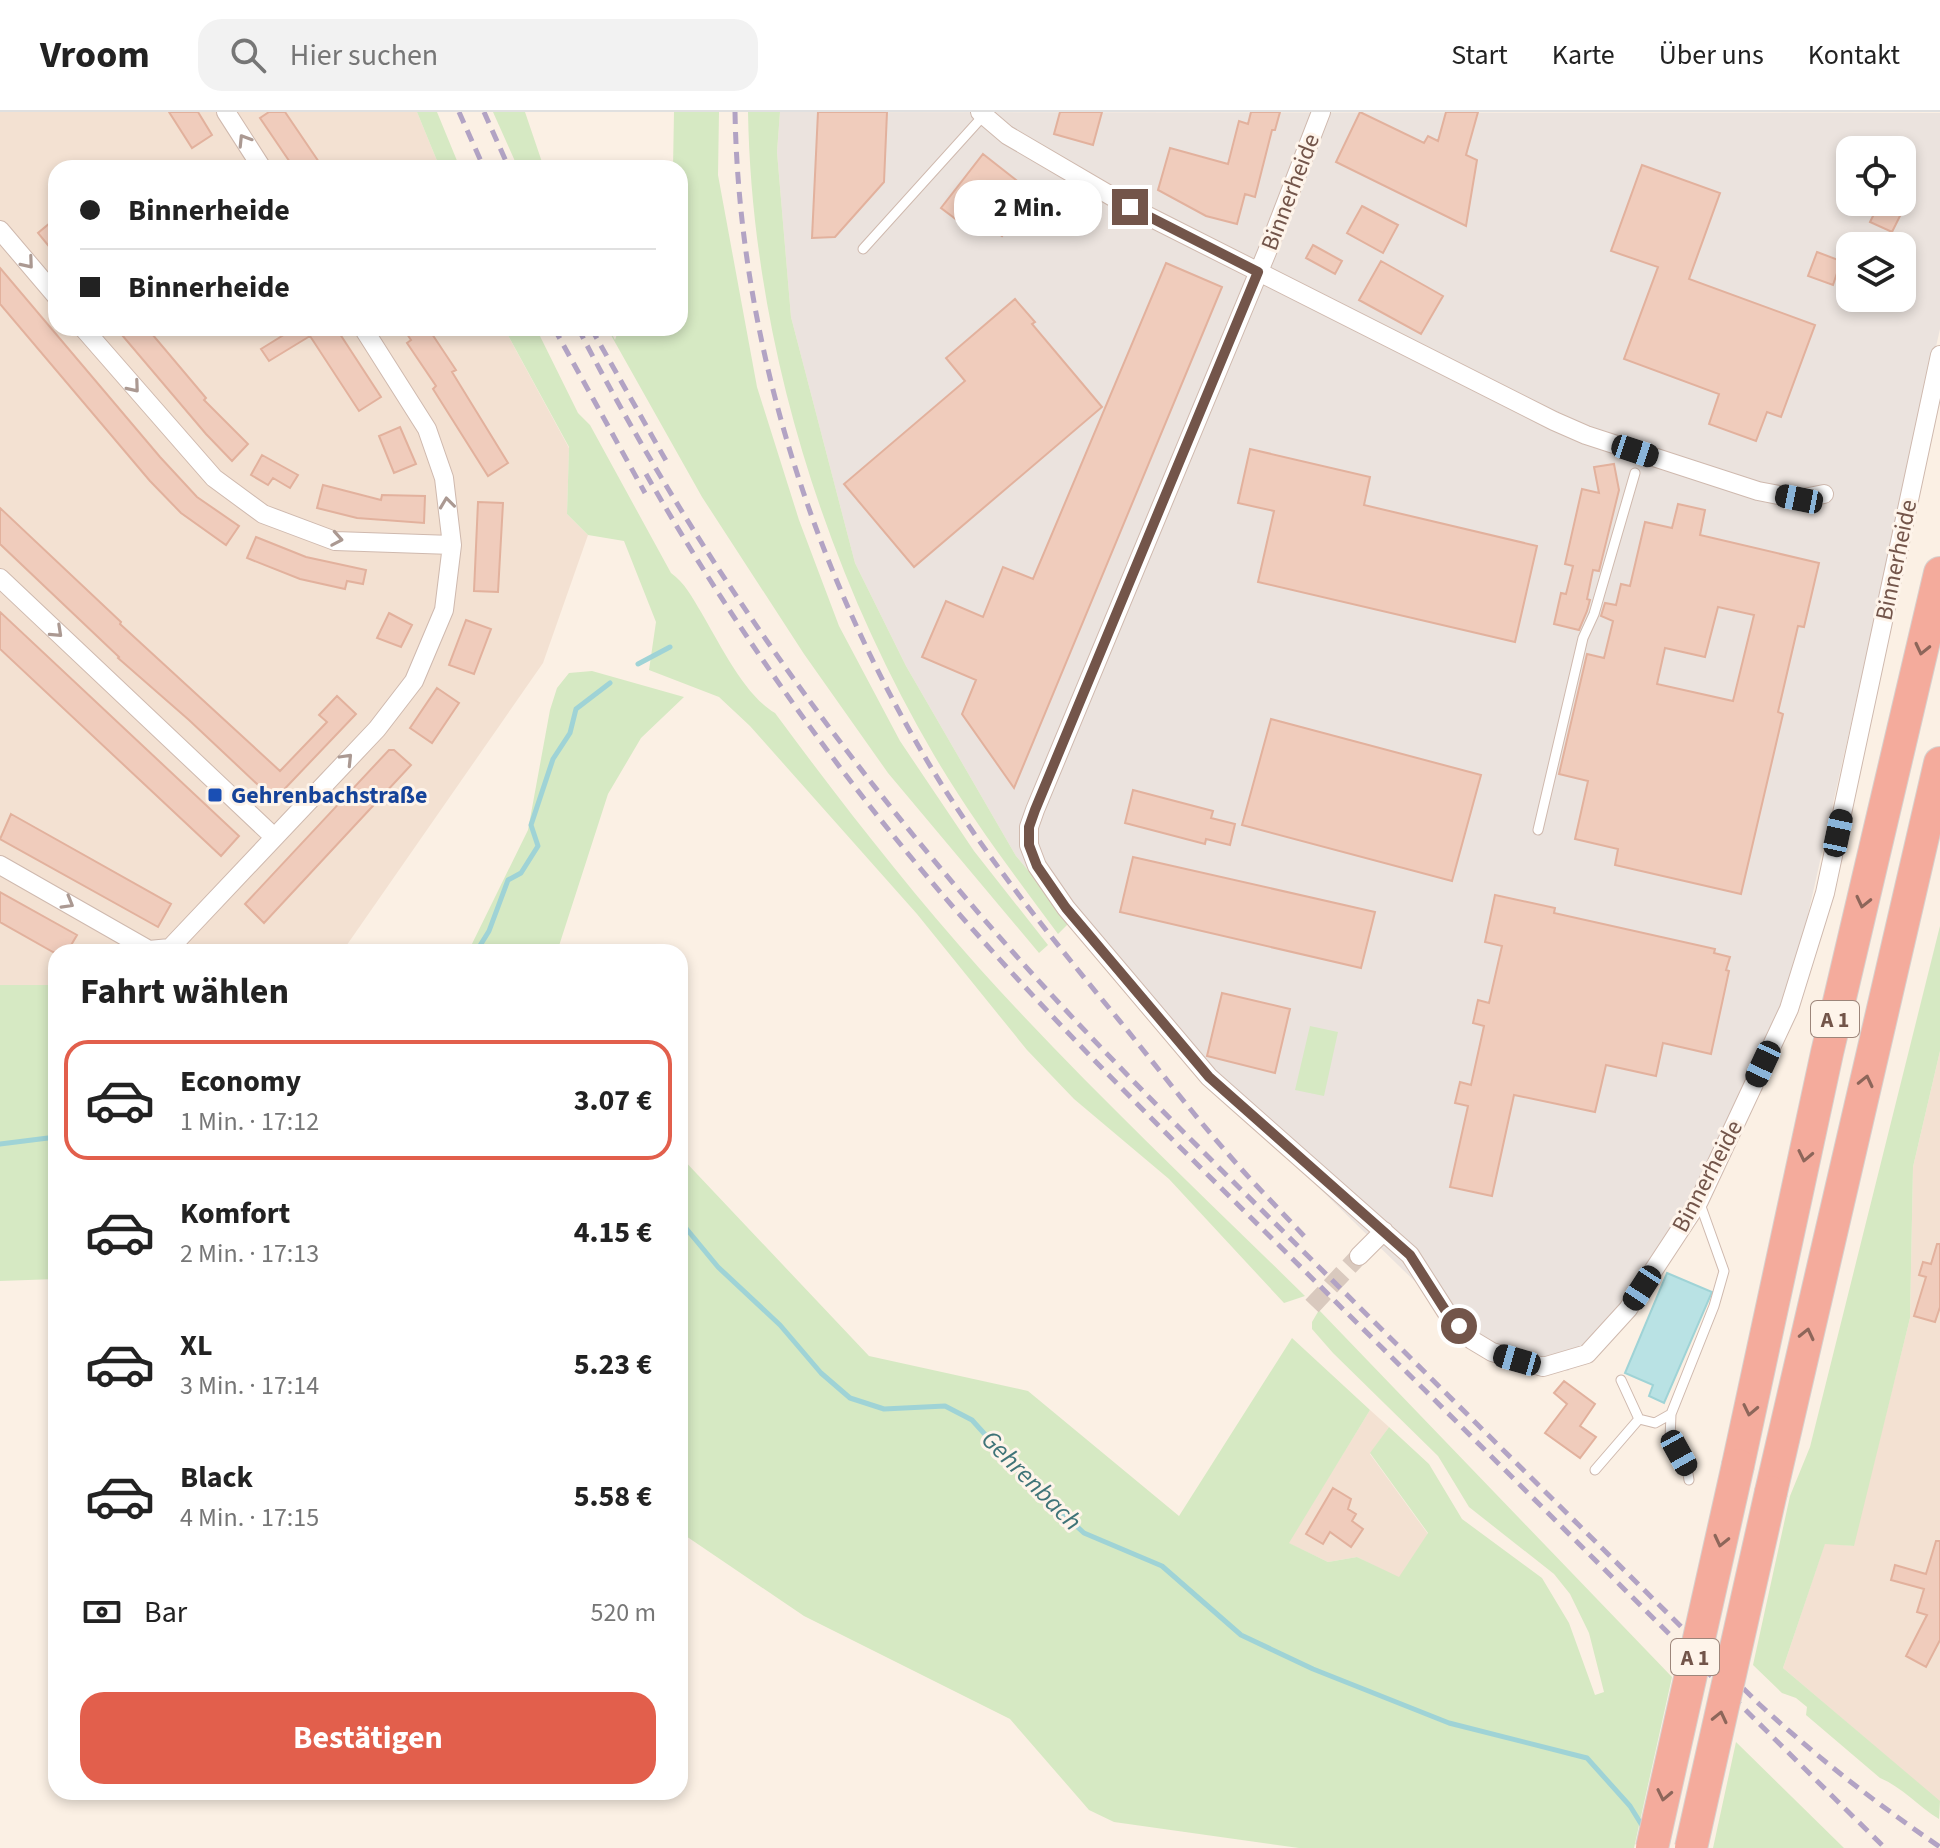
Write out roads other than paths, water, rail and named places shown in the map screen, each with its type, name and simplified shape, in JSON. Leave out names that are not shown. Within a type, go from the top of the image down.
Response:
[{"type":"highway","name":"A 1","points":[[1652,1848],[1827,1053],[1940,573]]},
{"type":"highway","name":"A 1","points":[[1691,1848],[1940,763]]},
{"type":"street","points":[[226,112],[257,160]]},
{"type":"street","name":"Binnerheide","points":[[1321,112],[1267,252],[1035,810],[1029,827],[1029,845],[1037,866],[1066,908],[1209,1077],[1410,1255],[1447,1313],[1472,1340],[1492,1352],[1543,1367],[1587,1354],[1628,1309],[1699,1201],[1789,1009],[1825,893],[1940,355]]},
{"type":"street","name":"Binnerheide","points":[[982,114],[1007,135],[1130,207],[1554,421],[1586,435],[1758,491],[1799,499],[1824,494]]},
{"type":"street","points":[[0,230],[48,287]]},
{"type":"street","points":[[90,336],[214,478],[263,514],[335,541],[452,545]]},
{"type":"street","points":[[174,944],[377,729],[414,681],[444,610],[452,545],[444,478],[427,429],[368,336]]},
{"type":"street","points":[[0,578],[273,836]]},
{"type":"street","points":[[0,865],[138,944]]},
{"type":"street","points":[[1359,1256],[1384,1231]]},
{"type":"lane","points":[[863,249],[982,114]]},
{"type":"lane","points":[[1538,830],[1583,638],[1594,614],[1635,473]]},
{"type":"lane","points":[[1689,1480],[1687,1468],[1670,1439],[1671,1414],[1714,1306],[1724,1271],[1699,1201]]},
{"type":"lane","points":[[1621,1380],[1639,1419]]},
{"type":"lane","points":[[1639,1419],[1655,1423],[1671,1414]]},
{"type":"lane","points":[[1595,1470],[1639,1419]]},
{"type":"water","points":[[1667,1273],[1712,1292],[1664,1403],[1649,1396],[1653,1385],[1625,1373]]},
{"type":"waterway","points":[[638,664],[670,647]]},
{"type":"waterway","points":[[481,944],[508,880],[521,873],[538,846],[531,825],[553,759],[570,733],[576,709],[610,683]]},
{"type":"waterway","name":"Gehrenbach","points":[[0,1144],[48,1138]]},
{"type":"waterway","name":"Gehrenbach","points":[[688,1231],[718,1267],[780,1325],[821,1373],[850,1398],[884,1409],[945,1406],[972,1420],[1027,1481],[1084,1533],[1162,1566],[1241,1635],[1313,1669],[1449,1723],[1587,1758],[1630,1806],[1643,1827]]},
{"type":"tunnel","points":[[1312,1306],[1359,1256]]},
{"type":"railway","points":[[459,112],[480,160]]},
{"type":"railway","points":[[484,112],[505,160]]},
{"type":"railway","points":[[735,112],[740,198],[751,283],[768,367],[790,451],[850,612],[888,690],[929,764],[1021,898],[1202,1123],[1304,1236]]},
{"type":"railway","points":[[558,336],[645,493]]},
{"type":"railway","points":[[582,336],[671,494],[775,652],[889,805],[1011,950],[1168,1116],[1759,1704],[1847,1779],[1940,1847]]},
{"type":"railway","points":[[596,336],[669,466]]},
{"type":"railway","points":[[646,474],[712,584],[821,742],[900,844],[989,948],[1141,1108],[1885,1848]]},
{"type":"place","name":"Gehrenbachstraße","points":[[215,795]]}]
